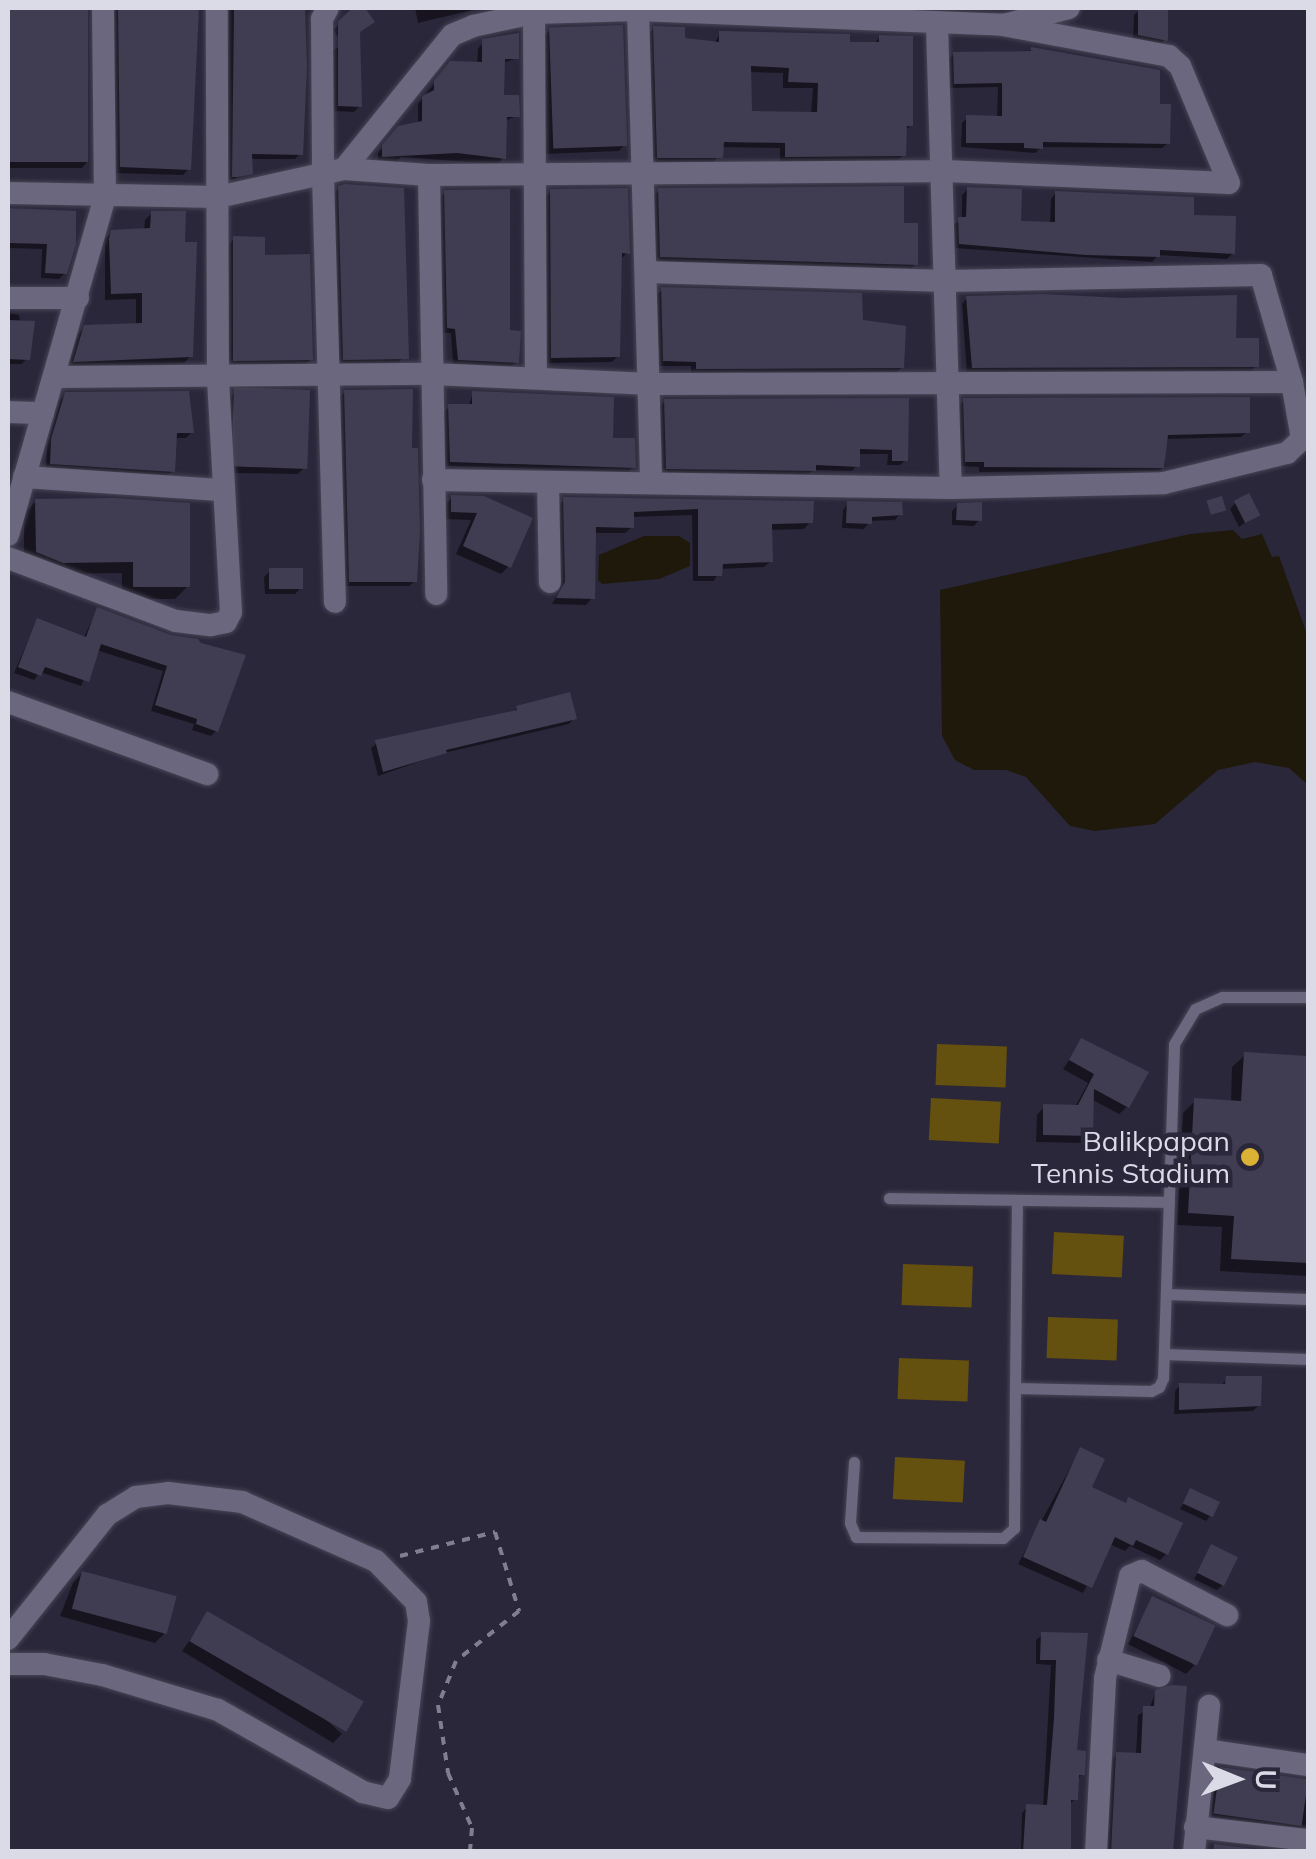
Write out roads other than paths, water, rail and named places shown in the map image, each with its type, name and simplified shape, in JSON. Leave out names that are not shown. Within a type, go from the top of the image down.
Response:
[{"type":"street","points":[[8,535],[105,197],[103,8]]},
{"type":"street","points":[[8,558],[176,621],[211,625],[226,622],[230,612],[218,379],[217,8]]},
{"type":"street","points":[[328,8],[322,19],[333,172],[325,377],[335,602]]},
{"type":"street","points":[[1004,25],[1069,8]]},
{"type":"street","points":[[8,194],[218,197],[333,172],[429,175],[641,170],[944,171],[1229,183],[1180,66],[1169,56],[1004,25],[638,10],[534,13],[452,35],[333,172]]},
{"type":"street","points":[[638,10],[651,483]]},
{"type":"street","points":[[534,13],[536,378]]},
{"type":"street","points":[[937,25],[951,488]]},
{"type":"street","points":[[429,175],[436,594]]},
{"type":"street","points":[[434,480],[951,488],[1164,483],[1287,454],[1304,432],[1261,275],[947,280],[646,272]]},
{"type":"street","points":[[8,298],[78,298]]},
{"type":"street","points":[[54,377],[218,379],[433,374],[651,384],[1292,382]]},
{"type":"street","points":[[8,412],[43,413]]},
{"type":"street","points":[[24,476],[221,490]]},
{"type":"street","points":[[548,482],[550,582]]},
{"type":"street","points":[[8,702],[207,774]]},
{"type":"street","points":[[8,1639],[107,1515],[136,1497],[168,1493],[242,1502],[376,1561],[416,1602],[420,1621],[400,1780],[388,1798],[363,1792],[218,1710],[102,1675],[44,1664],[8,1664]]},
{"type":"street","points":[[1096,1852],[1108,1660],[1130,1576],[1136,1571],[1227,1615]]},
{"type":"street","points":[[1108,1660],[1160,1676]]},
{"type":"street","points":[[1194,1852],[1209,1706]]},
{"type":"street","points":[[1205,1750],[1308,1765]]},
{"type":"street","points":[[1195,1827],[1308,1840]]},
{"type":"lane","points":[[1016,1388],[1151,1391],[1164,1378],[1174,1044],[1196,1009],[1222,997],[1308,997]]},
{"type":"lane","points":[[889,1198],[1169,1202]]},
{"type":"lane","points":[[854,1462],[850,1523],[856,1537],[1010,1535],[1014,1528],[1018,1200]]},
{"type":"lane","points":[[1167,1294],[1308,1299]]},
{"type":"lane","points":[[1164,1354],[1308,1360]]},
{"type":"place","name":"Balikpapan Tennis Stadium","points":[[1250,1157]]}]
